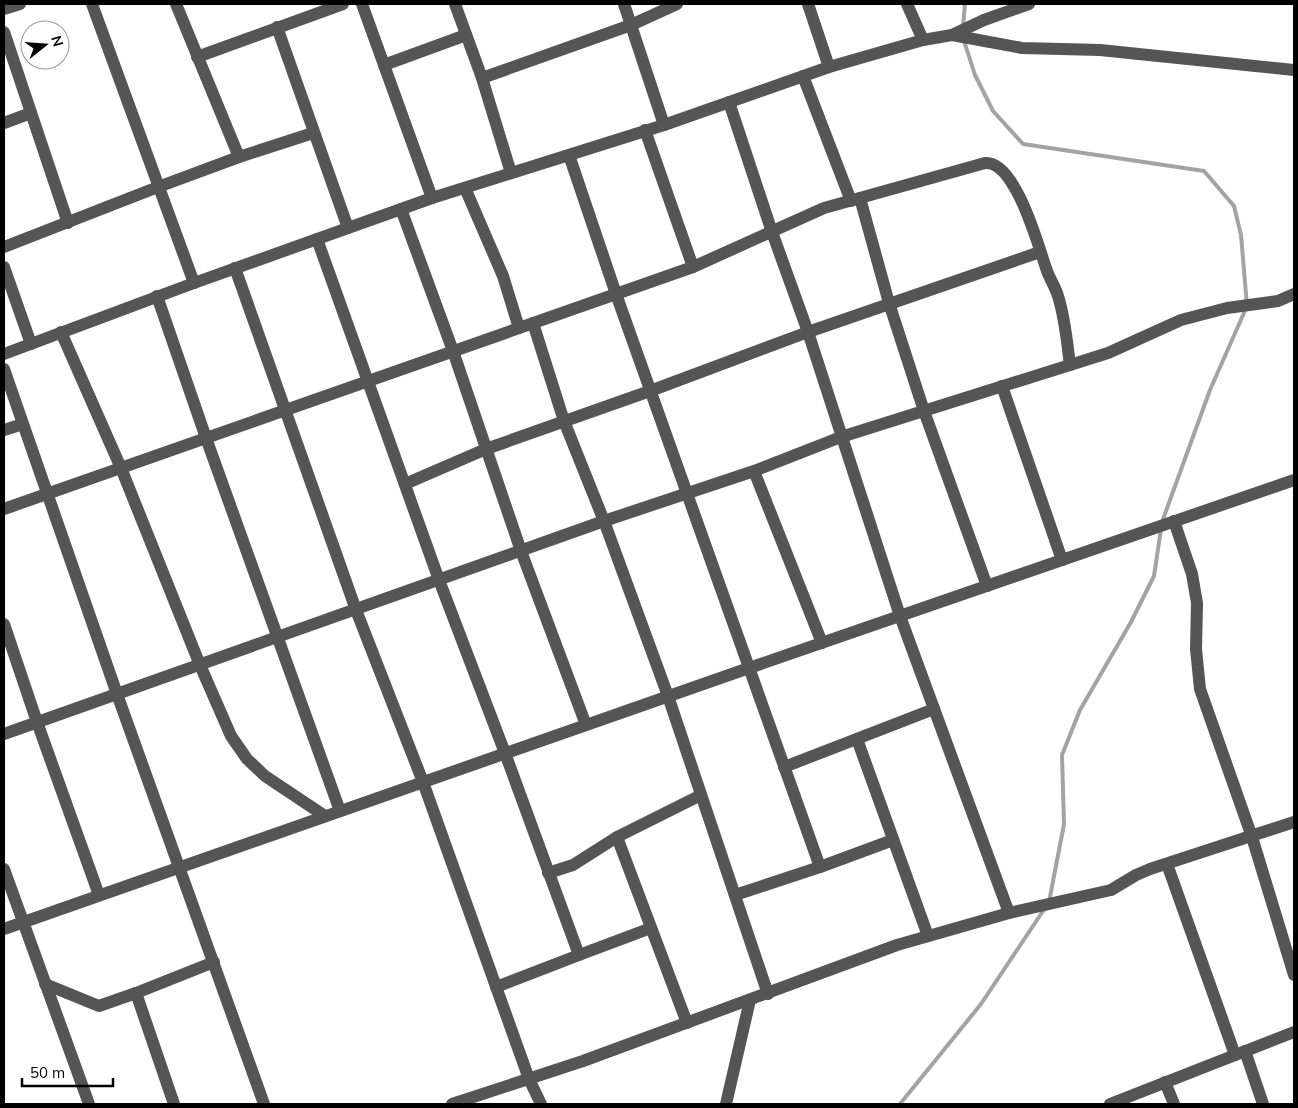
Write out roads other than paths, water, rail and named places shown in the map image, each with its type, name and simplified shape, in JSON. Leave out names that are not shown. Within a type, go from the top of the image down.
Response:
[{"type":"street","points":[[4,10],[20,4]]},
{"type":"street","points":[[92,4],[194,283]]},
{"type":"street","points":[[176,4],[238,157]]},
{"type":"street","points":[[197,57],[344,4]]},
{"type":"street","points":[[362,4],[432,198]]},
{"type":"street","points":[[455,4],[482,78],[511,173]]},
{"type":"street","points":[[624,4],[664,124]]},
{"type":"street","points":[[482,78],[631,25],[677,4]]},
{"type":"street","points":[[808,4],[829,67]]},
{"type":"street","points":[[907,4],[923,40]]},
{"type":"street","points":[[4,354],[157,296],[432,198],[664,124],[829,67],[923,40],[952,35],[989,17],[1029,4]]},
{"type":"street","points":[[276,27],[348,228]]},
{"type":"street","points":[[4,32],[68,223]]},
{"type":"street","points":[[384,65],[466,35]]},
{"type":"street","points":[[952,35],[1022,48],[1100,50],[1294,70]]},
{"type":"street","points":[[803,76],[856,200],[924,411],[988,586]]},
{"type":"street","points":[[729,102],[772,232],[808,332],[900,616],[1009,914]]},
{"type":"street","points":[[4,123],[31,113]]},
{"type":"street","points":[[645,130],[693,267]]},
{"type":"street","points":[[4,247],[158,186],[238,157],[313,133]]},
{"type":"street","points":[[569,155],[650,391],[820,867]]},
{"type":"street","points":[[4,509],[693,267],[824,208],[991,162],[1001,168],[1016,190],[1026,210],[1040,252],[1058,296],[1070,365]]},
{"type":"street","points":[[465,188],[503,276],[519,328]]},
{"type":"street","points":[[401,209],[453,351],[521,551],[586,725]]},
{"type":"street","points":[[317,239],[439,580],[506,753],[579,955]]},
{"type":"street","points":[[405,484],[486,449],[808,332],[1040,252]]},
{"type":"street","points":[[4,267],[31,344]]},
{"type":"street","points":[[235,268],[356,610],[423,782],[529,1079],[541,1104]]},
{"type":"street","points":[[4,734],[604,521],[754,470],[841,437],[1108,353],[1180,320],[1227,308],[1278,301],[1294,294]]},
{"type":"street","points":[[157,296],[340,811]]},
{"type":"street","points":[[533,323],[564,421],[604,521],[668,696],[768,994]]},
{"type":"street","points":[[62,332],[121,468],[225,725],[237,747],[247,759],[266,776],[325,816]]},
{"type":"street","points":[[4,369],[117,694],[264,1104]]},
{"type":"street","points":[[1002,386],[1062,560]]},
{"type":"street","points":[[4,430],[23,424]]},
{"type":"street","points":[[754,470],[822,643]]},
{"type":"street","points":[[4,929],[668,696],[1294,480]]},
{"type":"street","points":[[1174,521],[1192,574],[1197,603],[1196,648],[1200,689],[1252,837],[1294,975]]},
{"type":"street","points":[[4,624],[99,895]]},
{"type":"street","points":[[784,767],[934,709]]},
{"type":"street","points":[[857,739],[928,936]]},
{"type":"street","points":[[548,873],[573,865],[617,837],[701,795]]},
{"type":"street","points":[[452,1104],[687,1023],[897,945],[1009,914],[1111,890],[1136,875],[1294,822]]},
{"type":"street","points":[[617,837],[687,1023]]},
{"type":"street","points":[[735,896],[893,840]]},
{"type":"street","points":[[1167,864],[1240,1053],[1262,1104]]},
{"type":"street","points":[[4,870],[89,1104]]},
{"type":"street","points":[[496,987],[651,928]]},
{"type":"street","points":[[45,984],[96,1006],[136,993],[214,962]]},
{"type":"street","points":[[136,993],[173,1104]]},
{"type":"street","points":[[726,1104],[750,1000]]},
{"type":"street","points":[[1110,1104],[1294,1032]]},
{"type":"street","points":[[1166,1082],[1174,1104]]},
{"type":"waterway","points":[[963,26],[965,4]]},
{"type":"waterway","points":[[964,41],[975,75],[993,111],[1023,144],[1204,171],[1234,206],[1241,235],[1247,306],[1210,390],[1162,522]]},
{"type":"waterway","points":[[1049,902],[1064,824],[1062,755],[1080,710],[1131,622],[1154,576],[1161,529]]},
{"type":"waterway","points":[[900,1104],[981,1004],[1045,908]]}]
